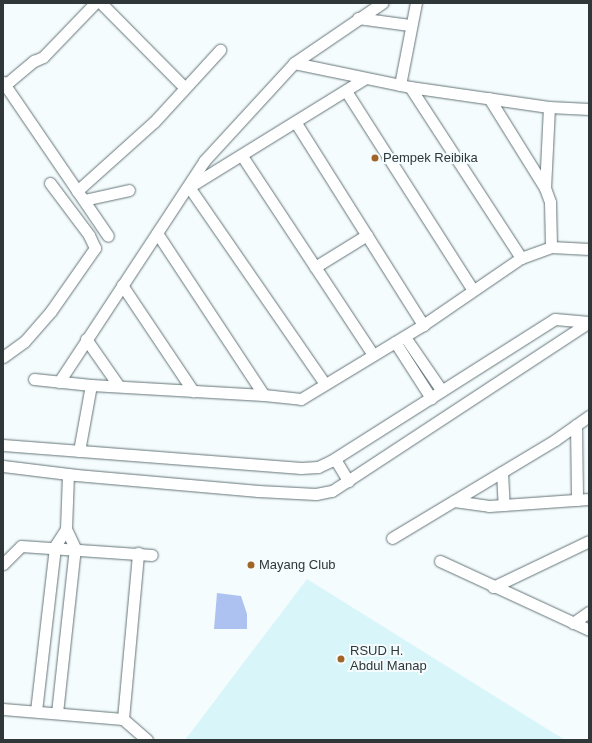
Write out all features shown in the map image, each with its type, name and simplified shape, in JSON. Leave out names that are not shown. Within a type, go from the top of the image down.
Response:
[{"type":"street","points":[[95,3],[43,57],[34,61],[4,83],[108,236]]},
{"type":"street","points":[[102,3],[184,87]]},
{"type":"street","points":[[59,382],[122,284],[189,187],[204,161],[294,63],[382,3]]},
{"type":"street","points":[[416,3],[410,25],[405,86],[521,258]]},
{"type":"street","points":[[358,18],[410,25]]},
{"type":"street","points":[[77,191],[154,122],[184,87],[220,50]]},
{"type":"street","points":[[294,63],[364,79],[405,86],[549,107],[589,109]]},
{"type":"street","points":[[189,187],[296,123],[364,79]]},
{"type":"street","points":[[346,91],[473,290]]},
{"type":"street","points":[[489,98],[545,188],[550,202],[551,247]]},
{"type":"street","points":[[545,188],[549,107]]},
{"type":"street","points":[[296,123],[423,325]]},
{"type":"street","points":[[242,156],[374,355]]},
{"type":"street","points":[[3,357],[24,342],[51,311],[95,248],[89,235],[50,183]]},
{"type":"street","points":[[189,187],[326,384]]},
{"type":"street","points":[[84,200],[129,190]]},
{"type":"street","points":[[157,233],[264,395]]},
{"type":"street","points":[[315,267],[367,234]]},
{"type":"street","points":[[34,379],[91,385],[118,385],[193,390],[301,399],[423,325],[521,258],[551,247],[589,249]]},
{"type":"street","points":[[122,284],[193,390]]},
{"type":"street","points":[[3,445],[301,468],[318,467],[335,459],[555,319],[589,322]]},
{"type":"street","points":[[3,466],[68,474],[316,494],[332,491],[589,322]]},
{"type":"street","points":[[405,336],[442,391]]},
{"type":"street","points":[[86,339],[118,385]]},
{"type":"street","points":[[395,342],[431,398]]},
{"type":"street","points":[[80,451],[91,385]]},
{"type":"street","points":[[392,538],[502,472],[589,416]]},
{"type":"street","points":[[576,425],[578,500]]},
{"type":"street","points":[[335,459],[348,481]]},
{"type":"street","points":[[502,472],[504,505]]},
{"type":"street","points":[[57,713],[75,548],[66,529],[68,474]]},
{"type":"street","points":[[454,501],[489,506],[589,499]]},
{"type":"street","points":[[36,711],[55,546],[66,529]]},
{"type":"street","points":[[493,587],[589,541]]},
{"type":"street","points":[[3,564],[21,546],[55,546],[152,554]]},
{"type":"street","points":[[123,719],[138,553]]},
{"type":"street","points":[[440,561],[493,587],[589,630]]},
{"type":"street","points":[[573,623],[589,612]]},
{"type":"street","points":[[3,709],[123,719],[147,740]]},
{"type":"shaded area","name":"RSUD H. Abdul Manap","points":[[307,579],[565,740],[185,740]]},
{"type":"water","points":[[217,593],[241,596],[247,614],[247,629],[214,629]]},
{"type":"place","name":"Pempek Reibika","points":[[375,158]]},
{"type":"place","name":"Mayang Club","points":[[251,565]]},
{"type":"place","name":"RSUD H. Abdul Manap","points":[[341,659]]}]
